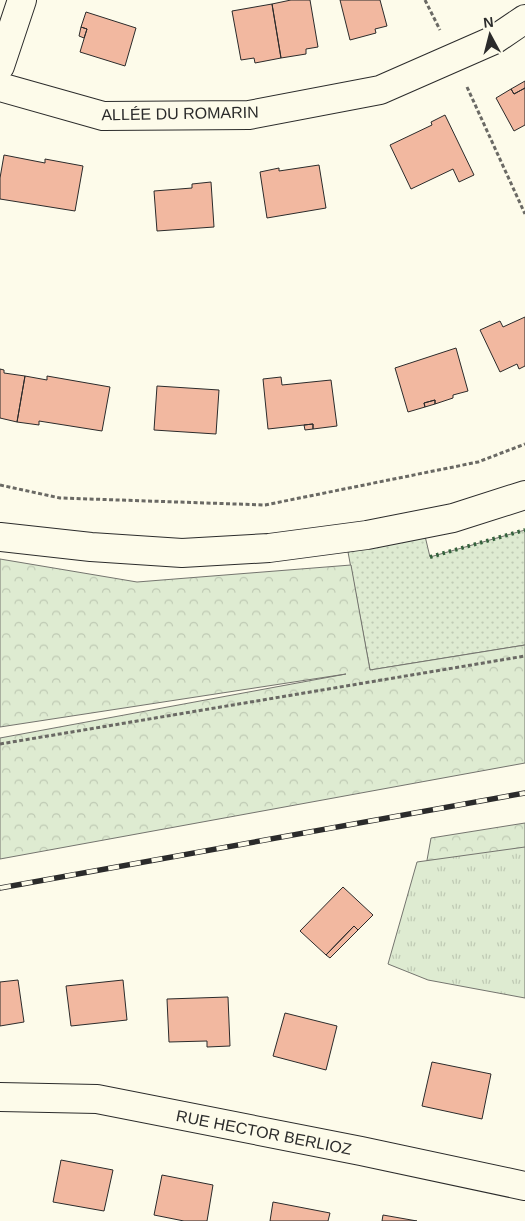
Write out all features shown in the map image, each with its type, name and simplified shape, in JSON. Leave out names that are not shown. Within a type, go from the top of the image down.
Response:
[{"type":"street","points":[[0,66],[22,0]]},
{"type":"street","name":"ALLÉE DU ROMARIN","points":[[0,87],[103,116],[249,115],[380,90],[494,40],[525,19]]},
{"type":"street","points":[[0,537],[91,547],[182,553],[269,548],[366,535],[453,518],[525,495]]},
{"type":"street","name":"RUE HECTOR BERLIOZ","points":[[0,1096],[97,1099],[525,1186]]},
{"type":"path","points":[[453,58],[525,214]]},
{"type":"path","points":[[0,485],[60,498],[265,505],[478,462],[525,444]]},
{"type":"path","points":[[0,744],[525,656]]},
{"type":"green space","points":[[525,530],[525,645],[370,670],[348,552],[425,536],[430,557]]},
{"type":"green space","points":[[0,559],[137,582],[351,565],[370,670],[525,645],[525,763],[0,859],[0,738],[346,674],[0,727]]},
{"type":"green space","points":[[525,823],[525,935],[407,971],[431,838]]},
{"type":"green space","points":[[525,847],[525,998],[428,980],[388,964],[417,862]]},
{"type":"building","points":[[291,0],[310,0],[318,47],[306,49],[306,54],[281,58],[272,4]]},
{"type":"building","points":[[340,0],[380,0],[387,26],[375,29],[376,33],[350,40]]},
{"type":"building","points":[[272,4],[281,58],[255,63],[254,58],[241,60],[232,11]]},
{"type":"building","points":[[86,12],[136,28],[125,66],[80,52],[87,29],[81,27]]},
{"type":"building","points":[[81,27],[87,29],[84,38],[79,36]]},
{"type":"building","points":[[525,81],[525,88],[514,94],[511,89]]},
{"type":"building","points":[[525,88],[525,125],[514,131],[496,98],[511,89],[514,94]]},
{"type":"building","points":[[445,115],[474,175],[459,182],[453,169],[411,189],[390,145],[432,125],[431,122]]},
{"type":"building","points":[[4,155],[45,163],[45,159],[83,166],[75,211],[0,199],[0,178]]},
{"type":"building","points":[[319,165],[326,208],[267,218],[260,172],[279,168],[279,171]]},
{"type":"building","points":[[211,182],[214,227],[157,231],[154,191],[192,188],[192,184]]},
{"type":"building","points":[[525,317],[525,366],[519,369],[517,364],[500,372],[480,330],[500,321],[503,327]]},
{"type":"building","points":[[456,348],[468,391],[453,395],[453,398],[435,404],[435,400],[424,403],[425,407],[408,412],[395,368]]},
{"type":"building","points":[[0,369],[4,370],[4,373],[25,376],[17,422],[0,418]]},
{"type":"building","points":[[25,376],[47,380],[47,376],[110,387],[102,431],[39,421],[39,425],[17,422]]},
{"type":"building","points":[[281,377],[282,385],[331,380],[337,426],[313,429],[313,424],[268,429],[263,379]]},
{"type":"building","points":[[157,386],[219,390],[216,434],[154,430]]},
{"type":"building","points":[[435,400],[435,404],[425,407],[424,403]]},
{"type":"building","points":[[313,424],[313,429],[305,430],[304,425]]},
{"type":"building","points":[[343,887],[373,915],[358,930],[354,926],[326,955],[300,931]]},
{"type":"building","points":[[354,926],[358,930],[330,958],[326,955]]},
{"type":"building","points":[[18,980],[24,1022],[0,1026],[0,982]]},
{"type":"building","points":[[123,980],[127,1020],[71,1026],[66,986]]},
{"type":"building","points":[[228,997],[230,1046],[207,1047],[207,1041],[169,1042],[167,999]]},
{"type":"building","points":[[285,1013],[337,1026],[326,1070],[273,1056]]},
{"type":"building","points":[[432,1062],[491,1074],[482,1119],[422,1106]]},
{"type":"building","points":[[61,1160],[113,1170],[104,1211],[53,1202]]},
{"type":"building","points":[[162,1175],[213,1185],[207,1221],[184,1221],[154,1215]]},
{"type":"building","points":[[273,1202],[330,1213],[328,1221],[270,1221]]},
{"type":"building","points":[[383,1215],[417,1221],[382,1221]]},
{"type":"railway","points":[[0,888],[525,793]]},
{"type":"hedge","points":[[430,557],[525,530]]}]
